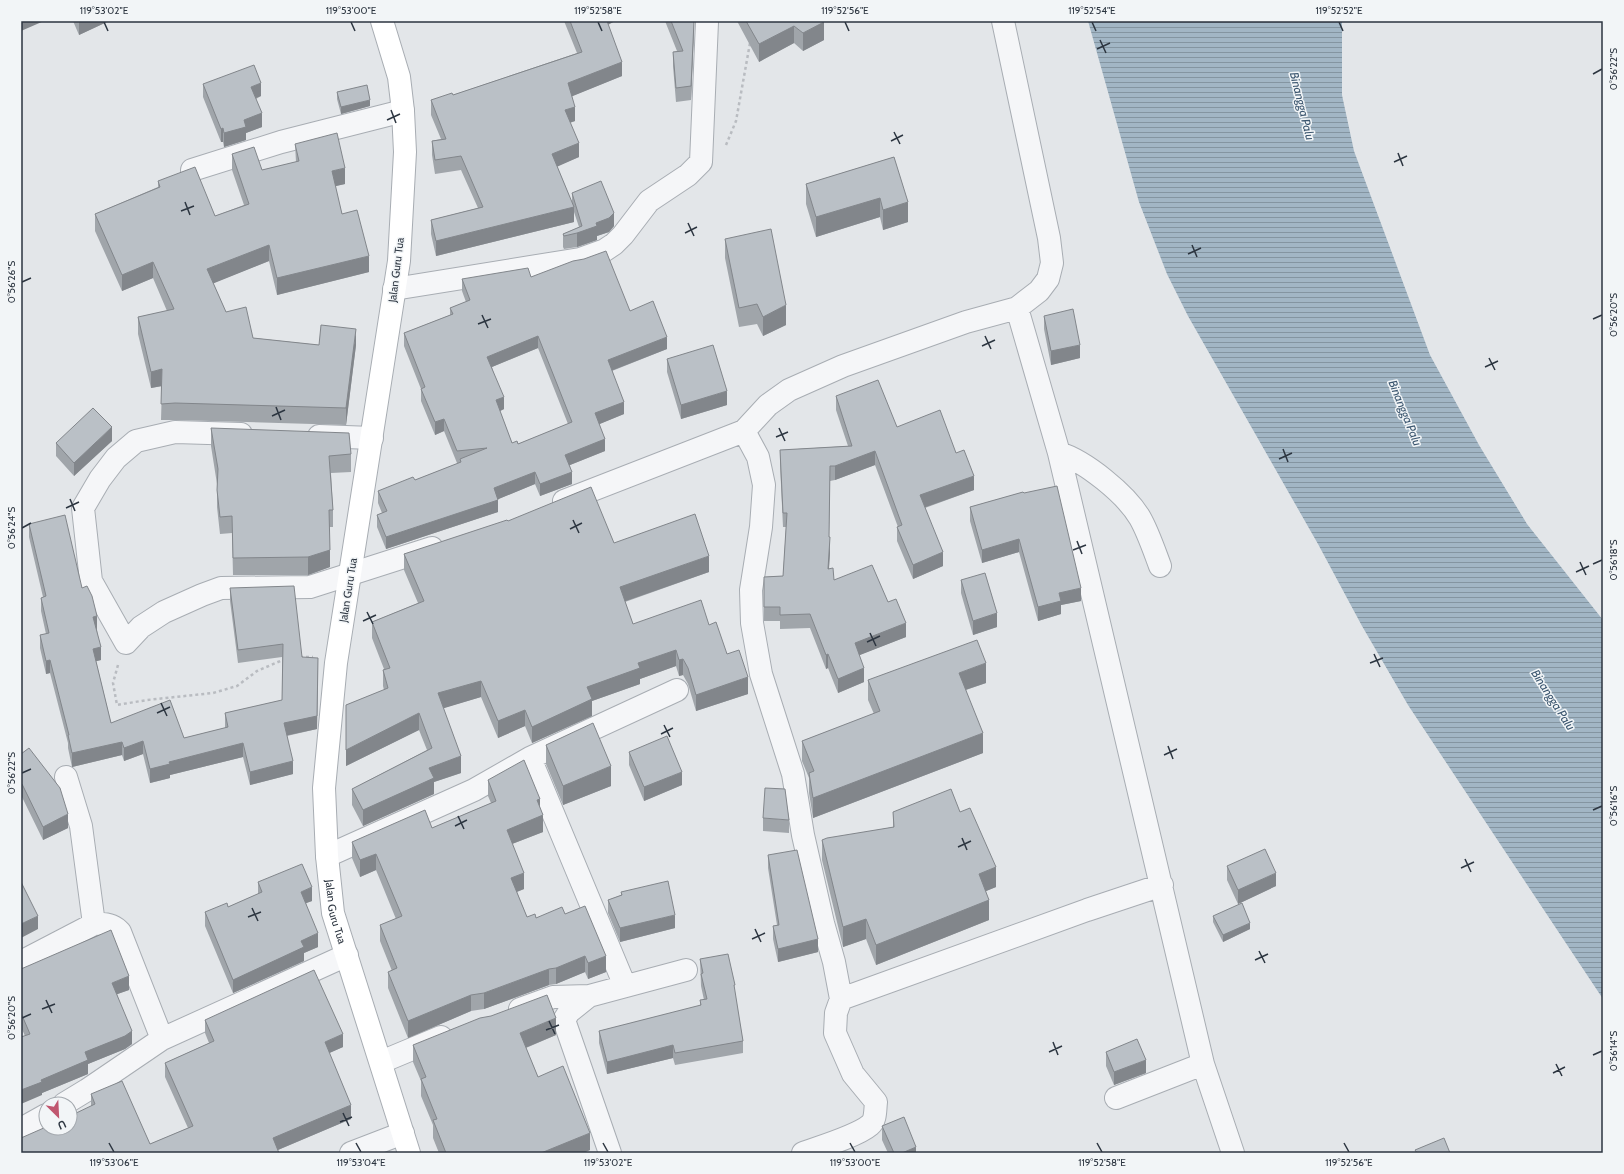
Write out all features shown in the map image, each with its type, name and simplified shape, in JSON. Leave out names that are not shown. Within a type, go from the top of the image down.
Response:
[{"type":"main road","name":"Jalan Guru Tua","points":[[382,21],[399,77],[403,110],[405,152],[399,261],[338,655],[324,788],[327,856],[333,913],[406,1143]]},
{"type":"street","points":[[545,508],[744,431],[768,405],[789,390],[843,366],[966,322],[1016,308],[1039,291],[1048,279],[1052,263],[1049,238],[1003,21]]},
{"type":"street","points":[[394,289],[580,259],[605,250],[614,244],[623,235],[649,201],[688,175],[701,162],[707,22]]},
{"type":"street","points":[[192,170],[280,142],[403,110]]},
{"type":"street","points":[[1016,308],[1059,453],[1203,1064],[1233,1153]]},
{"type":"street","points":[[744,431],[758,457],[764,486],[761,527],[751,590],[752,623],[761,674],[793,774],[803,835],[823,923],[834,962],[841,999],[836,1013],[835,1033],[852,1074],[876,1102],[875,1117],[870,1125],[850,1136],[803,1153]]},
{"type":"street","points":[[262,434],[175,432],[136,441],[116,458],[100,479],[83,508],[91,581],[126,643],[141,627],[164,612],[222,588],[310,587],[448,543]]},
{"type":"street","points":[[301,435],[372,438]]},
{"type":"street","points":[[1059,453],[1072,457],[1114,487],[1140,517],[1160,566]]},
{"type":"street","points":[[327,856],[474,790],[530,758],[677,690]]},
{"type":"street","points":[[530,758],[625,986]]},
{"type":"street","points":[[66,777],[81,826],[94,924]]},
{"type":"street","points":[[841,999],[1087,910],[1162,885]]},
{"type":"street","points":[[21,962],[94,924],[116,927],[120,932],[162,1039]]},
{"type":"street","points":[[77,1096],[162,1039],[347,955]]},
{"type":"street","points":[[502,1016],[553,997],[590,996],[686,970]]},
{"type":"street","points":[[590,996],[569,1012],[564,1020],[610,1153]]},
{"type":"street","points":[[381,1062],[462,1029]]},
{"type":"street","points":[[1116,1098],[1203,1064]]},
{"type":"street","points":[[21,1130],[38,1119]]},
{"type":"street","points":[[351,1153],[406,1143]]},
{"type":"path","points":[[701,162],[723,152],[736,121],[751,36]]},
{"type":"path","points":[[126,643],[118,663],[113,683],[117,705],[147,700],[213,693],[237,686],[257,671],[287,658]]},
{"type":"path","points":[[294,658],[338,655]]},
{"type":"water","name":"Binangga Palu","points":[[1088,21],[1342,21],[1342,95],[1354,151],[1430,355],[1479,445],[1527,524],[1603,620],[1603,999],[1408,705],[1188,316],[1167,274],[1139,202]]},
{"type":"building","points":[[570,21],[607,21],[622,62],[568,83],[575,107],[565,110],[579,143],[552,154],[574,207],[436,241],[431,220],[483,207],[461,156],[435,160],[432,141],[446,139],[431,100],[452,93],[453,95],[582,52]]},
{"type":"building","points":[[671,21],[694,21],[691,86],[676,88],[673,52],[683,51]]},
{"type":"building","points":[[746,21],[824,22],[803,33],[794,26],[759,44]]},
{"type":"building","points":[[254,65],[261,83],[251,87],[262,113],[244,120],[246,127],[224,133],[203,84]]},
{"type":"building","points":[[367,85],[370,100],[341,107],[337,92]]},
{"type":"building","points":[[337,133],[345,168],[332,171],[342,214],[357,210],[369,256],[277,278],[269,245],[207,269],[226,312],[246,307],[253,338],[319,345],[321,325],[356,329],[346,408],[175,403],[161,404],[162,369],[151,372],[138,317],[174,309],[153,262],[122,275],[95,214],[160,187],[158,181],[195,167],[215,216],[249,204],[232,154],[254,147],[262,170],[299,161],[295,144]]},
{"type":"building","points":[[894,157],[908,202],[883,210],[880,198],[816,217],[806,184]]},
{"type":"building","points":[[601,181],[614,213],[609,218],[596,223],[597,226],[564,236],[563,234],[582,226],[572,193]]},
{"type":"building","points":[[771,229],[786,305],[763,317],[757,304],[739,308],[725,239]]},
{"type":"building","points":[[606,251],[630,311],[653,301],[667,337],[608,360],[624,402],[595,413],[605,439],[565,455],[572,472],[540,484],[535,472],[494,488],[498,500],[386,537],[377,515],[387,511],[378,491],[413,477],[415,480],[461,462],[460,459],[487,448],[457,451],[444,419],[435,422],[421,389],[425,387],[404,333],[453,314],[450,308],[470,300],[462,279],[528,268],[531,277],[573,261],[584,259]],"holes":[[[538,336],[572,422],[518,444],[517,441],[512,443],[496,400],[504,397],[487,357]]]},
{"type":"building","points":[[1073,309],[1080,345],[1051,351],[1044,316]]},
{"type":"building","points":[[713,345],[727,391],[681,405],[667,359]]},
{"type":"building","points":[[878,380],[897,427],[940,410],[956,453],[964,450],[974,476],[920,495],[943,552],[913,565],[897,527],[902,525],[875,451],[835,466],[830,466],[830,537],[828,569],[833,568],[834,580],[872,565],[888,602],[896,599],[906,623],[855,643],[864,668],[838,679],[828,654],[826,655],[810,614],[780,615],[780,607],[764,607],[764,577],[783,576],[787,513],[783,513],[780,450],[852,446],[836,396]]},
{"type":"building","points":[[93,408],[112,427],[74,463],[56,443]]},
{"type":"building","points":[[211,428],[349,433],[351,454],[329,456],[333,510],[329,510],[330,550],[308,557],[233,558],[232,516],[220,517],[217,490],[218,469]]},
{"type":"building","points":[[1057,486],[1081,588],[1059,593],[1061,601],[1038,607],[1019,539],[982,550],[970,507],[1023,492]]},
{"type":"building","points":[[591,487],[614,543],[695,514],[709,556],[620,587],[633,624],[701,600],[709,625],[716,622],[727,654],[739,650],[748,677],[696,695],[688,668],[683,659],[679,660],[676,650],[638,663],[640,668],[587,687],[592,699],[532,727],[525,710],[498,721],[481,681],[438,693],[461,756],[429,768],[434,778],[363,810],[352,789],[432,748],[419,713],[346,750],[346,705],[388,688],[383,670],[390,668],[372,622],[424,601],[404,554],[507,520],[508,521]]},
{"type":"building","points":[[65,515],[82,588],[87,586],[92,596],[97,616],[93,617],[101,647],[93,649],[111,723],[170,700],[184,738],[228,727],[225,713],[282,700],[283,644],[238,650],[230,588],[294,586],[302,657],[318,658],[317,716],[284,723],[293,761],[250,772],[243,743],[169,762],[170,764],[150,769],[143,741],[124,748],[122,742],[72,753],[69,735],[50,660],[46,661],[40,635],[49,633],[41,598],[46,596],[29,524]]},
{"type":"building","points":[[985,573],[997,613],[973,621],[961,580]]},
{"type":"building","points":[[977,640],[986,663],[959,673],[983,733],[813,798],[809,773],[814,771],[802,741],[880,711],[868,680]]},
{"type":"building","points":[[593,723],[611,766],[563,786],[546,745]]},
{"type":"building","points":[[667,736],[682,772],[644,787],[629,752]]},
{"type":"building","points":[[29,748],[60,788],[68,814],[43,827],[22,784],[21,785],[21,754]]},
{"type":"building","points":[[524,760],[540,799],[537,800],[543,815],[507,830],[524,873],[511,878],[527,917],[535,914],[536,918],[562,907],[565,914],[585,906],[606,956],[588,963],[585,956],[556,968],[549,969],[484,993],[471,995],[408,1021],[388,972],[397,968],[380,925],[402,916],[376,854],[360,860],[352,842],[425,810],[432,828],[496,801],[488,780]]},
{"type":"building","points":[[765,788],[785,789],[789,820],[763,818]]},
{"type":"building","points":[[951,789],[960,812],[970,808],[996,867],[979,874],[989,900],[876,945],[866,919],[843,927],[822,840],[894,827],[893,812]]},
{"type":"building","points":[[1265,849],[1276,873],[1238,890],[1227,866]]},
{"type":"building","points":[[797,850],[818,939],[778,949],[773,926],[779,925],[768,855]]},
{"type":"building","points":[[302,864],[312,887],[301,892],[318,933],[301,941],[304,947],[233,980],[205,912],[227,903],[228,907],[262,892],[258,882]]},
{"type":"building","points":[[668,881],[675,915],[620,928],[608,900],[622,895],[621,892]]},
{"type":"building","points":[[21,882],[38,916],[21,924]]},
{"type":"building","points":[[1242,903],[1250,923],[1223,935],[1213,916]]},
{"type":"building","points":[[111,930],[129,976],[112,983],[132,1031],[125,1036],[85,1052],[88,1060],[41,1080],[42,1082],[21,1090],[21,1037],[30,1034],[21,1013],[21,969]]},
{"type":"building","points":[[728,954],[735,985],[743,1041],[675,1053],[673,1045],[607,1062],[599,1031],[701,1005],[700,1000],[707,999],[701,974],[703,973],[700,959]]},
{"type":"building","points":[[314,970],[343,1034],[325,1042],[351,1105],[273,1138],[279,1153],[21,1153],[21,1138],[38,1131],[38,1136],[78,1136],[78,1112],[95,1104],[91,1094],[122,1081],[150,1144],[193,1126],[165,1063],[214,1041],[205,1020]]},
{"type":"building","points":[[547,995],[556,1018],[520,1033],[538,1077],[563,1066],[590,1133],[541,1153],[446,1153],[433,1120],[437,1119],[421,1079],[426,1077],[413,1045],[480,1018],[491,1016]]},
{"type":"building","points":[[1137,1039],[1146,1060],[1114,1072],[1106,1052]]},
{"type":"building","points":[[904,1117],[916,1147],[902,1153],[894,1153],[882,1126]]},
{"type":"building","points":[[1444,1138],[1450,1153],[1417,1153],[1415,1150]]}]
